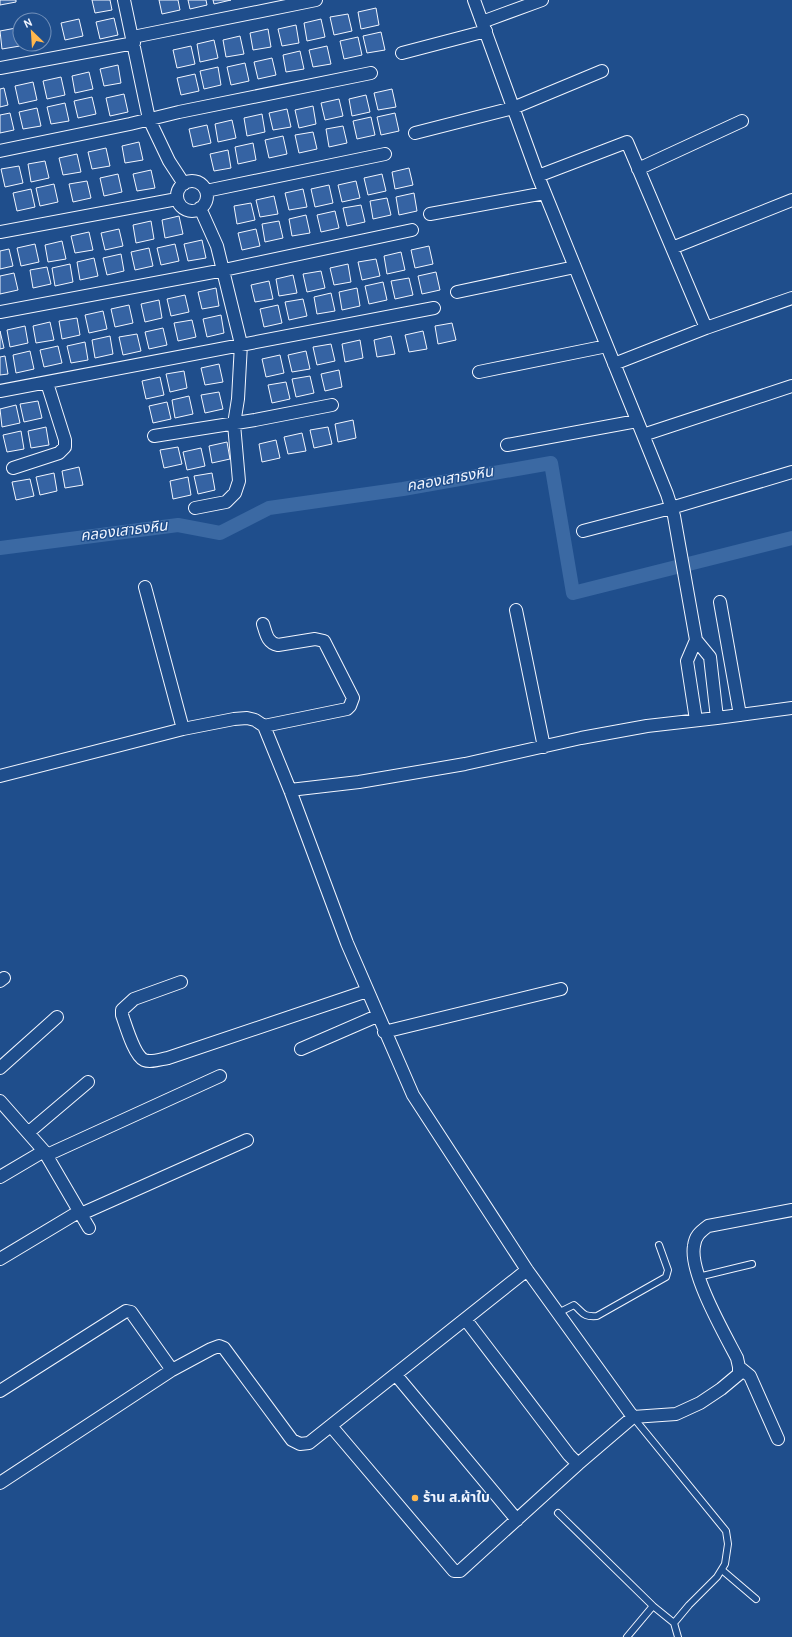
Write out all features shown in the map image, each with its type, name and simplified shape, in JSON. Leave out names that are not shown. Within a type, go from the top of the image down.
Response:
[{"type":"street","points":[[124,0],[149,119],[169,161],[184,184]]},
{"type":"street","points":[[0,68],[316,0]]},
{"type":"street","points":[[474,0],[538,176],[671,508],[696,640],[710,657],[717,718]]},
{"type":"street","points":[[402,53],[484,26],[542,0]]},
{"type":"street","points":[[416,132],[513,108],[602,71]]},
{"type":"street","points":[[0,151],[372,73]]},
{"type":"street","points":[[638,168],[742,121]]},
{"type":"street","points":[[538,176],[627,142],[706,328]]},
{"type":"street","points":[[206,191],[386,154]]},
{"type":"street","points":[[189,182],[199,183],[206,191],[207,197],[205,203],[200,208],[189,210],[180,204],[177,199],[180,188],[184,184],[189,182]]},
{"type":"street","points":[[430,214],[545,193]]},
{"type":"street","points":[[0,232],[177,199]]},
{"type":"street","points":[[672,248],[792,200]]},
{"type":"street","points":[[195,508],[226,502],[235,493],[239,481],[234,424],[238,399],[240,344],[224,270],[217,246],[200,208]]},
{"type":"street","points":[[0,312],[224,270],[412,230]]},
{"type":"street","points":[[457,292],[575,267]]},
{"type":"street","points":[[614,364],[706,328],[792,298]]},
{"type":"street","points":[[0,391],[434,308]]},
{"type":"street","points":[[479,372],[607,346]]},
{"type":"street","points":[[13,468],[59,453],[64,447],[65,440],[47,383]]},
{"type":"street","points":[[643,435],[792,386]]},
{"type":"street","points":[[154,436],[234,424],[332,405]]},
{"type":"street","points":[[507,445],[637,420]]},
{"type":"street","points":[[582,531],[671,508],[792,472]]},
{"type":"street","points":[[145,587],[183,729]]},
{"type":"street","points":[[720,602],[740,715]]},
{"type":"street","points":[[516,610],[544,746]]},
{"type":"street","points":[[263,624],[269,641],[278,646],[315,639],[324,641],[353,698],[350,706],[347,708],[264,726]]},
{"type":"street","points":[[696,640],[687,660],[696,720]]},
{"type":"street","points":[[290,790],[411,774],[647,726],[792,708]]},
{"type":"street","points":[[0,776],[183,729],[234,719],[247,718],[255,720],[264,726],[290,790],[339,922],[384,1032],[413,1096],[527,1270],[633,1417]]},
{"type":"street","points":[[181,982],[134,999],[122,1010],[122,1015],[134,1048],[139,1056],[144,1060],[150,1061],[168,1058],[367,991]]},
{"type":"street","points":[[384,1032],[561,989]]},
{"type":"street","points":[[301,1049],[378,1016]]},
{"type":"street","points":[[0,1068],[57,1017]]},
{"type":"street","points":[[0,1177],[46,1153],[220,1076]]},
{"type":"street","points":[[29,1132],[88,1082]]},
{"type":"street","points":[[0,1100],[46,1153],[89,1228]]},
{"type":"street","points":[[0,1259],[81,1212],[247,1140]]},
{"type":"street","points":[[331,1426],[454,1571],[460,1571],[578,1464],[633,1417],[676,1414],[700,1404],[739,1374],[739,1367],[698,1277],[694,1258],[694,1246],[698,1233],[708,1226],[792,1210]]},
{"type":"street","points":[[0,1483],[172,1370],[218,1346],[224,1348],[292,1440],[300,1444],[309,1443],[466,1320],[527,1270]]},
{"type":"street","points":[[0,1391],[126,1311],[131,1312],[172,1370]]},
{"type":"street","points":[[466,1320],[569,1455],[578,1464]]},
{"type":"street","points":[[739,1367],[750,1376],[778,1439]]},
{"type":"street","points":[[396,1374],[516,1520]]},
{"type":"lane","points":[[558,1313],[574,1305],[584,1315],[597,1316],[666,1277],[668,1270],[659,1245]]},
{"type":"lane","points":[[698,1277],[752,1264]]},
{"type":"lane","points":[[633,1417],[726,1531],[727,1554],[722,1570],[674,1623]]},
{"type":"lane","points":[[558,1513],[653,1606],[674,1623],[678,1637]]},
{"type":"lane","points":[[722,1570],[756,1599]]},
{"type":"lane","points":[[627,1637],[653,1606]]},
{"type":"building","points":[[0,0],[16,0],[16,2],[0,5]]},
{"type":"building","points":[[92,0],[110,0],[112,10],[95,13]]},
{"type":"building","points":[[159,0],[178,0],[180,10],[162,14]]},
{"type":"building","points":[[188,0],[206,0],[207,5],[190,9]]},
{"type":"building","points":[[213,0],[231,0],[214,4]]},
{"type":"building","points":[[376,8],[379,25],[361,29],[358,12]]},
{"type":"building","points":[[348,14],[352,31],[334,35],[330,17]]},
{"type":"building","points":[[114,18],[118,35],[100,39],[96,22]]},
{"type":"building","points":[[79,19],[83,36],[65,40],[61,23]]},
{"type":"building","points":[[321,19],[325,37],[307,41],[304,23]]},
{"type":"building","points":[[296,25],[299,43],[282,46],[278,29]]},
{"type":"building","points":[[12,29],[12,47],[2,49],[0,31]]},
{"type":"building","points":[[268,29],[271,47],[253,50],[250,33]]},
{"type":"building","points":[[381,32],[385,50],[367,53],[363,36]]},
{"type":"building","points":[[240,36],[244,54],[226,57],[223,40]]},
{"type":"building","points":[[358,37],[362,55],[344,59],[340,41]]},
{"type":"building","points":[[214,40],[218,58],[200,62],[197,44]]},
{"type":"building","points":[[191,46],[195,64],[177,68],[173,50]]},
{"type":"building","points":[[327,46],[331,64],[313,67],[309,50]]},
{"type":"building","points":[[300,51],[304,69],[286,72],[283,55]]},
{"type":"building","points":[[272,58],[276,75],[258,79],[254,62]]},
{"type":"building","points":[[245,63],[249,81],[231,85],[227,67]]},
{"type":"building","points":[[118,65],[121,83],[104,86],[100,69]]},
{"type":"building","points":[[218,67],[221,85],[204,89],[200,71]]},
{"type":"building","points":[[89,72],[93,89],[75,93],[72,76]]},
{"type":"building","points":[[195,74],[199,91],[181,95],[177,78]]},
{"type":"building","points":[[61,77],[65,95],[47,99],[43,81]]},
{"type":"building","points":[[33,82],[37,100],[19,104],[15,86]]},
{"type":"building","points":[[4,88],[8,105],[0,107],[0,89]]},
{"type":"building","points":[[392,89],[396,107],[378,110],[374,93]]},
{"type":"building","points":[[124,94],[128,112],[110,116],[106,98]]},
{"type":"building","points":[[366,95],[370,112],[352,116],[349,99]]},
{"type":"building","points":[[92,97],[96,114],[78,118],[74,101]]},
{"type":"building","points":[[339,99],[343,116],[325,120],[321,103]]},
{"type":"building","points":[[65,103],[69,121],[51,124],[47,107]]},
{"type":"building","points":[[313,106],[316,124],[299,128],[295,110]]},
{"type":"building","points":[[37,108],[41,126],[23,129],[19,112]]},
{"type":"building","points":[[287,109],[291,127],[273,130],[269,113]]},
{"type":"building","points":[[10,113],[14,130],[0,133],[0,115]]},
{"type":"building","points":[[395,113],[399,131],[381,135],[377,117]]},
{"type":"building","points":[[262,114],[265,132],[247,136],[244,118]]},
{"type":"building","points":[[371,117],[375,135],[357,139],[353,121]]},
{"type":"building","points":[[232,120],[236,138],[218,142],[215,124]]},
{"type":"building","points":[[207,125],[211,143],[193,147],[189,129]]},
{"type":"building","points":[[343,126],[347,143],[329,147],[326,129]]},
{"type":"building","points":[[313,132],[317,149],[299,153],[295,135]]},
{"type":"building","points":[[283,136],[287,154],[269,158],[265,140]]},
{"type":"building","points":[[139,142],[143,160],[125,163],[122,146]]},
{"type":"building","points":[[253,143],[256,160],[238,164],[235,147]]},
{"type":"building","points":[[106,148],[110,166],[92,169],[88,152]]},
{"type":"building","points":[[228,150],[231,168],[214,171],[210,154]]},
{"type":"building","points":[[77,154],[81,172],[63,175],[59,158]]},
{"type":"building","points":[[45,161],[49,178],[31,182],[28,164]]},
{"type":"building","points":[[19,166],[23,183],[5,187],[1,169]]},
{"type":"building","points":[[409,168],[413,185],[395,189],[392,172]]},
{"type":"building","points":[[151,170],[155,188],[137,191],[133,174]]},
{"type":"building","points":[[118,174],[122,192],[104,196],[100,178]]},
{"type":"building","points":[[382,174],[386,191],[368,195],[364,178]]},
{"type":"building","points":[[87,181],[91,198],[73,202],[69,184]]},
{"type":"building","points":[[356,181],[360,198],[342,202],[338,185]]},
{"type":"building","points":[[54,184],[58,202],[40,206],[36,188]]},
{"type":"building","points":[[329,185],[333,203],[315,207],[311,189]]},
{"type":"building","points":[[31,189],[35,207],[17,211],[13,193]]},
{"type":"building","points":[[303,189],[307,207],[289,210],[285,193]]},
{"type":"building","points":[[414,193],[417,211],[399,215],[396,197]]},
{"type":"building","points":[[274,196],[278,214],[260,217],[256,200]]},
{"type":"building","points":[[387,198],[391,215],[373,219],[370,201]]},
{"type":"building","points":[[251,203],[255,220],[237,224],[234,206]]},
{"type":"building","points":[[361,205],[365,222],[347,226],[343,208]]},
{"type":"building","points":[[335,211],[339,228],[321,232],[317,215]]},
{"type":"building","points":[[306,215],[310,233],[292,236],[289,219]]},
{"type":"building","points":[[179,216],[183,234],[165,238],[162,220]]},
{"type":"building","points":[[151,221],[154,239],[136,243],[133,225]]},
{"type":"building","points":[[279,221],[283,238],[265,242],[262,224]]},
{"type":"building","points":[[119,229],[123,246],[105,250],[101,233]]},
{"type":"building","points":[[256,229],[260,246],[242,250],[238,233]]},
{"type":"building","points":[[89,232],[93,250],[75,253],[71,236]]},
{"type":"building","points":[[202,240],[206,258],[188,261],[184,244]]},
{"type":"building","points":[[62,241],[66,259],[48,262],[45,245]]},
{"type":"building","points":[[35,244],[39,262],[21,266],[17,248]]},
{"type":"building","points":[[175,244],[179,261],[161,265],[157,248]]},
{"type":"building","points":[[429,246],[433,264],[415,268],[411,250]]},
{"type":"building","points":[[149,248],[153,266],[135,270],[131,252]]},
{"type":"building","points":[[9,249],[13,266],[0,269],[0,251]]},
{"type":"building","points":[[401,252],[405,270],[387,274],[384,256]]},
{"type":"building","points":[[121,254],[124,271],[107,275],[103,258]]},
{"type":"building","points":[[94,258],[98,276],[80,280],[77,262]]},
{"type":"building","points":[[376,259],[380,276],[362,280],[358,262]]},
{"type":"building","points":[[70,264],[73,282],[55,286],[52,268]]},
{"type":"building","points":[[348,264],[351,282],[334,285],[330,268]]},
{"type":"building","points":[[47,267],[51,284],[33,288],[30,270]]},
{"type":"building","points":[[321,271],[325,288],[307,292],[303,274]]},
{"type":"building","points":[[436,272],[440,290],[422,294],[418,276]]},
{"type":"building","points":[[14,273],[18,290],[0,294],[0,276]]},
{"type":"building","points":[[293,275],[297,293],[279,296],[276,279]]},
{"type":"building","points":[[409,278],[413,295],[395,299],[391,281]]},
{"type":"building","points":[[269,281],[273,299],[255,302],[251,285]]},
{"type":"building","points":[[383,282],[387,300],[369,304],[365,286]]},
{"type":"building","points":[[216,288],[219,306],[202,309],[198,292]]},
{"type":"building","points":[[357,288],[360,306],[342,310],[339,292]]},
{"type":"building","points":[[331,293],[335,311],[317,314],[314,297]]},
{"type":"building","points":[[185,295],[189,312],[171,316],[167,299]]},
{"type":"building","points":[[303,299],[307,316],[289,320],[285,302]]},
{"type":"building","points":[[159,300],[162,318],[145,322],[141,304]]},
{"type":"building","points":[[129,305],[133,323],[115,327],[111,309]]},
{"type":"building","points":[[278,305],[282,323],[264,327],[260,309]]},
{"type":"building","points":[[103,311],[107,329],[89,333],[85,315]]},
{"type":"building","points":[[221,315],[224,333],[207,337],[203,319]]},
{"type":"building","points":[[77,318],[80,335],[62,339],[59,321]]},
{"type":"building","points":[[192,320],[196,337],[178,341],[174,323]]},
{"type":"building","points":[[50,322],[54,340],[36,343],[33,326]]},
{"type":"building","points":[[452,323],[456,340],[438,344],[435,326]]},
{"type":"building","points":[[25,326],[28,343],[10,347],[7,330]]},
{"type":"building","points":[[163,328],[167,345],[149,349],[145,332]]},
{"type":"building","points":[[0,331],[4,348],[0,349]]},
{"type":"building","points":[[423,331],[427,349],[409,352],[405,335]]},
{"type":"building","points":[[137,334],[141,351],[123,355],[119,337]]},
{"type":"building","points":[[110,336],[113,354],[95,358],[92,340]]},
{"type":"building","points":[[391,336],[395,354],[377,357],[374,340]]},
{"type":"building","points":[[360,340],[363,358],[345,362],[342,344]]},
{"type":"building","points":[[85,342],[88,360],[71,363],[67,346]]},
{"type":"building","points":[[331,344],[335,361],[317,365],[313,347]]},
{"type":"building","points":[[58,346],[62,363],[44,367],[40,350]]},
{"type":"building","points":[[30,351],[34,369],[16,373],[13,355]]},
{"type":"building","points":[[306,351],[310,369],[292,372],[288,355]]},
{"type":"building","points":[[280,355],[284,373],[266,377],[262,359]]},
{"type":"building","points":[[5,356],[8,374],[0,375],[0,357]]},
{"type":"building","points":[[219,364],[223,382],[205,385],[201,368]]},
{"type":"building","points":[[339,370],[342,387],[325,391],[321,374]]},
{"type":"building","points":[[184,371],[187,388],[170,392],[166,374]]},
{"type":"building","points":[[310,376],[314,393],[296,397],[292,379]]},
{"type":"building","points":[[160,377],[164,395],[146,399],[142,381]]},
{"type":"building","points":[[286,382],[290,399],[272,403],[268,385]]},
{"type":"building","points":[[219,392],[223,409],[205,413],[201,395]]},
{"type":"building","points":[[189,396],[193,414],[175,418],[172,400]]},
{"type":"building","points":[[38,401],[42,418],[24,422],[20,404]]},
{"type":"building","points":[[167,402],[171,419],[153,423],[149,406]]},
{"type":"building","points":[[16,405],[20,423],[2,427],[0,409]]},
{"type":"building","points":[[353,420],[356,438],[338,442],[335,424]]},
{"type":"building","points":[[46,427],[49,445],[31,448],[28,431]]},
{"type":"building","points":[[328,427],[332,444],[314,448],[310,430]]},
{"type":"building","points":[[21,431],[24,449],[7,452],[3,435]]},
{"type":"building","points":[[302,433],[306,451],[288,454],[284,437]]},
{"type":"building","points":[[276,440],[280,458],[262,462],[259,444]]},
{"type":"building","points":[[227,442],[230,459],[212,463],[209,446]]},
{"type":"building","points":[[178,447],[182,464],[164,468],[160,450]]},
{"type":"building","points":[[201,448],[205,466],[187,470],[183,452]]},
{"type":"building","points":[[79,467],[83,485],[65,488],[62,471]]},
{"type":"building","points":[[54,473],[57,491],[40,495],[36,477]]},
{"type":"building","points":[[212,473],[215,490],[198,494],[194,476]]},
{"type":"building","points":[[188,477],[191,495],[173,499],[170,481]]},
{"type":"building","points":[[30,479],[34,496],[16,500],[12,482]]},
{"type":"waterway","name":"คลองเสาธงหิน","points":[[0,548],[178,525],[220,533],[269,508],[403,489],[551,463],[573,593],[792,538]]},
{"type":"place","name":"ร้าน ส.ผ้าใบ","points":[[415,1498]]}]
